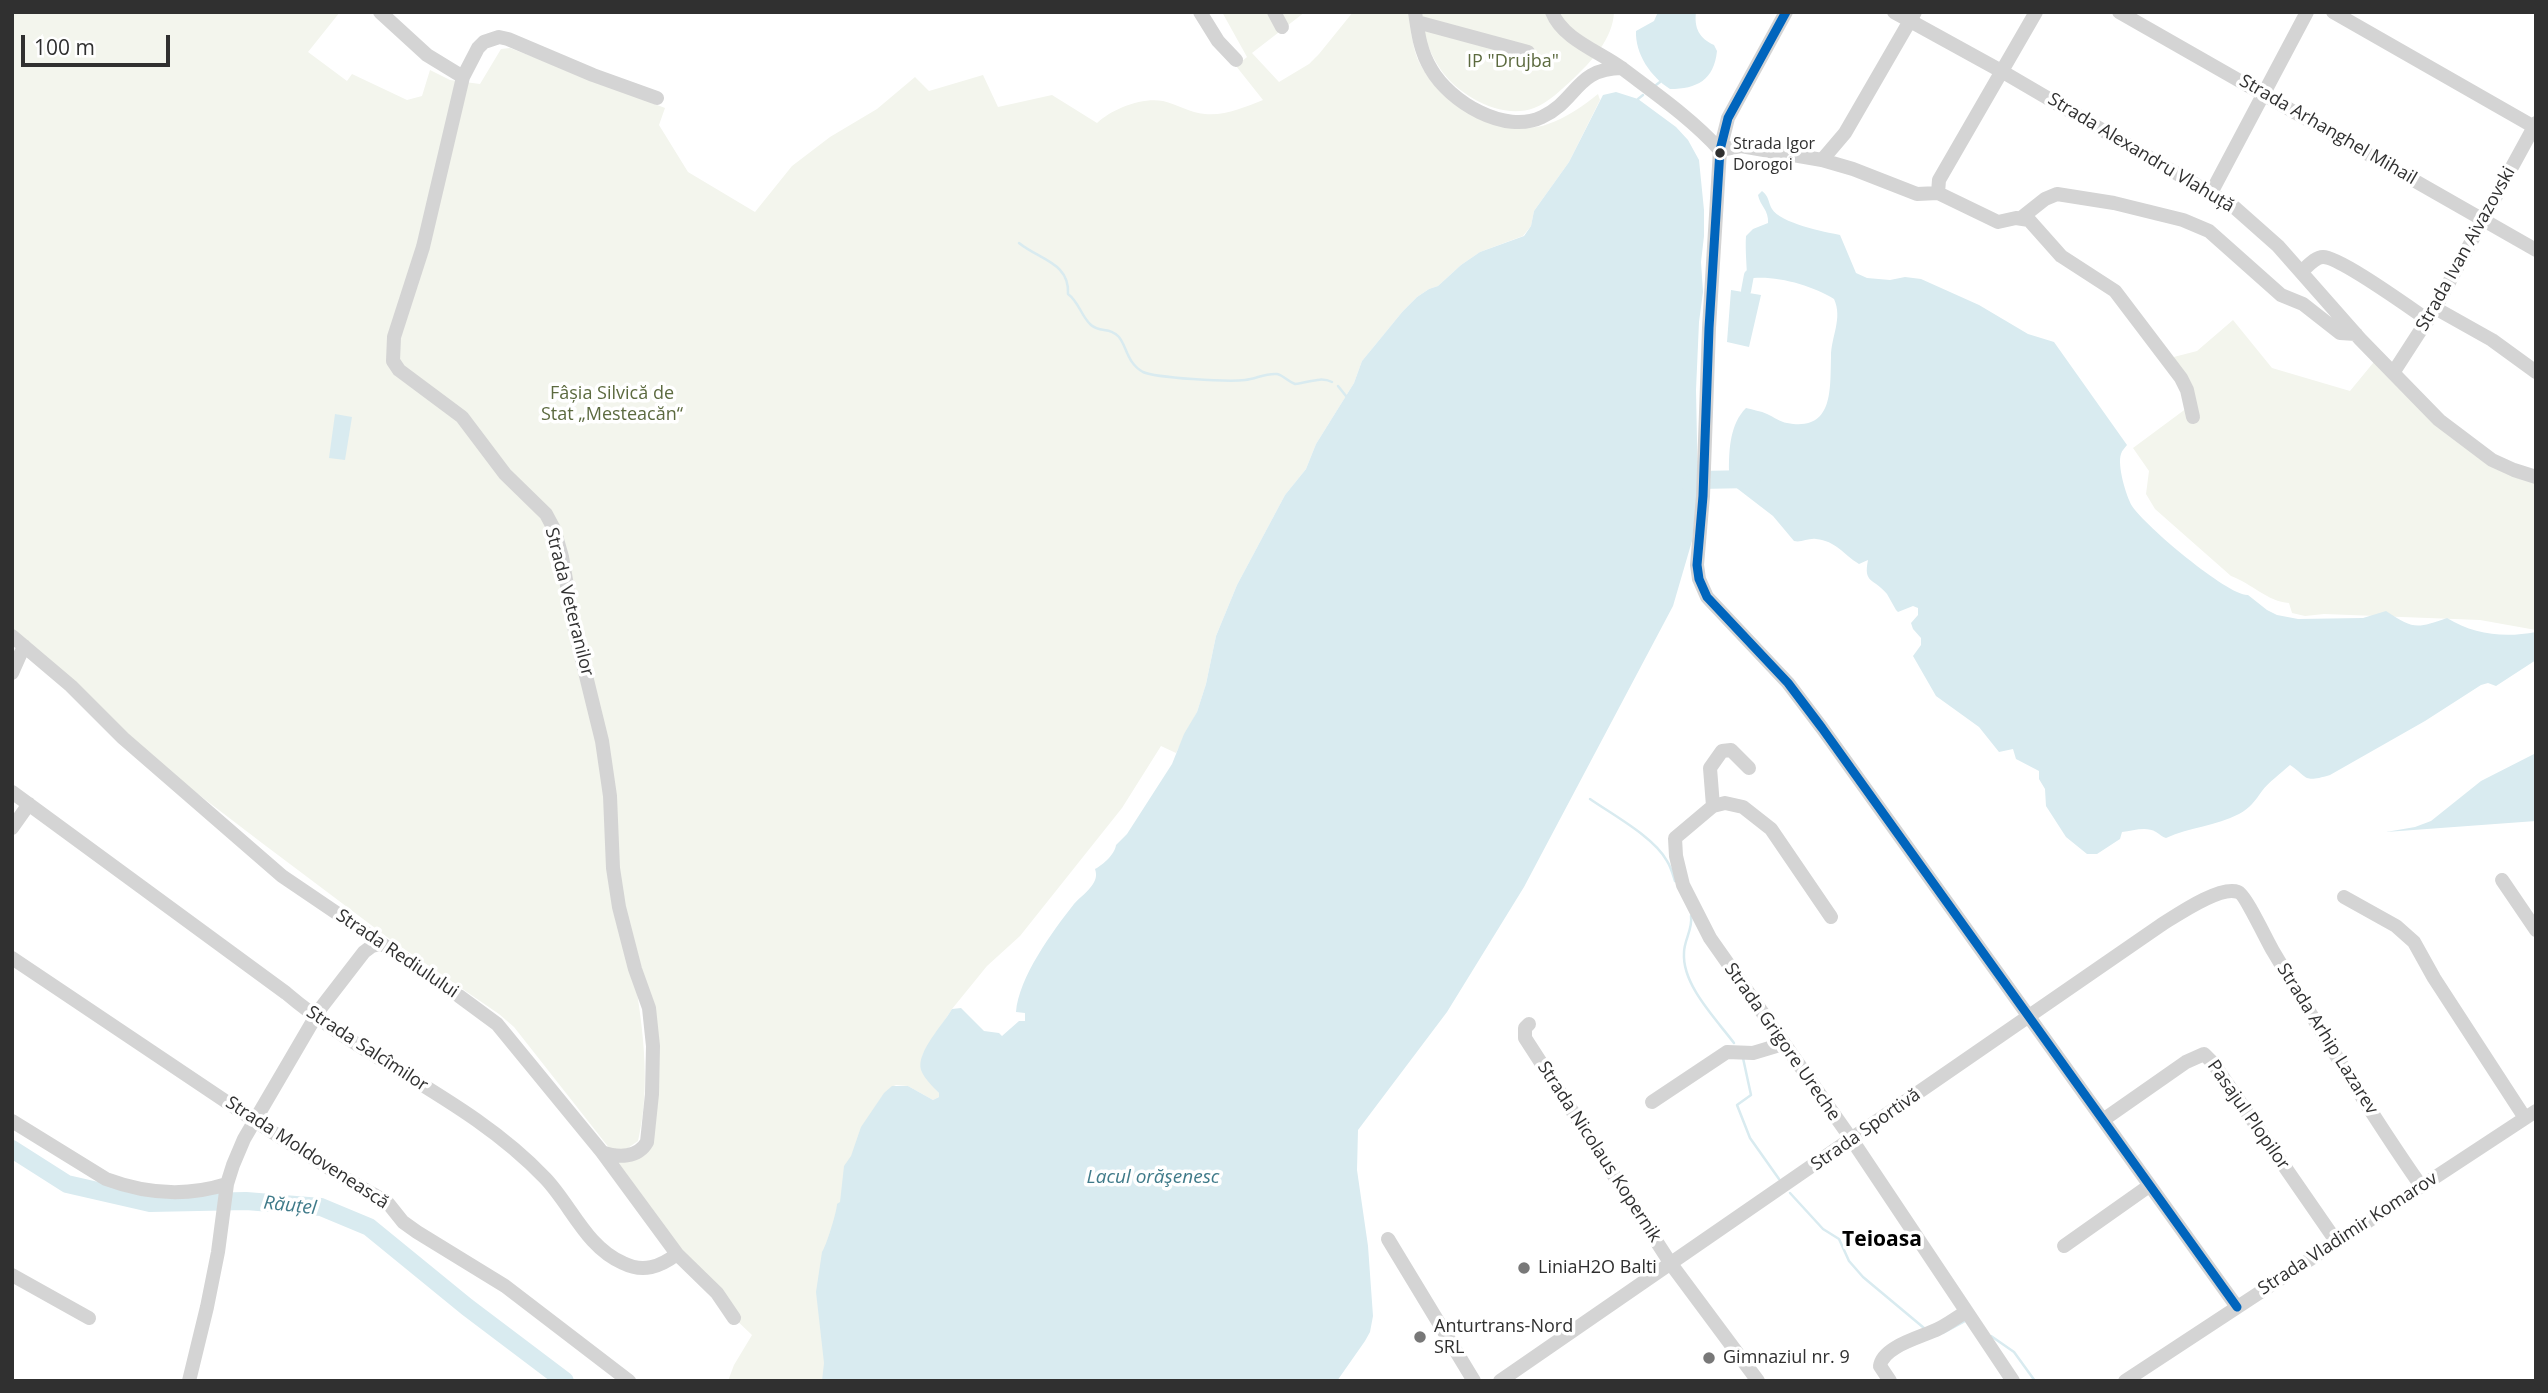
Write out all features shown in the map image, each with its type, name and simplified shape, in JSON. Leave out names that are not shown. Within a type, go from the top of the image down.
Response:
[{"type":"street","points":[[380,12],[427,55],[463,77]]},
{"type":"street","points":[[1200,12],[1219,41],[1236,60]]},
{"type":"street","points":[[1274,12],[1282,27]]},
{"type":"street","points":[[1552,12],[1560,26],[1573,37],[1622,68],[1706,134],[1720,150]]},
{"type":"street","points":[[1786,12],[1728,118],[1720,150],[1709,328],[1703,496],[1697,565],[1703,589],[1719,610],[1788,683],[2237,1307]]},
{"type":"street","name":"Strada Аlexandru Vlahuță","points":[[1894,12],[1913,17],[2234,207],[2261,230],[2428,410],[2482,453],[2502,465],[2536,477]]},
{"type":"street","points":[[1938,193],[1939,180],[2036,12]]},
{"type":"street","name":"Strada Arhanghel Mihail","points":[[2119,12],[2536,250]]},
{"type":"street","points":[[2211,192],[2307,12]]},
{"type":"street","points":[[2333,12],[2535,126]]},
{"type":"street","points":[[1528,52],[1416,17],[1422,52],[1440,81],[1465,103],[1502,120],[1520,123],[1540,118],[1557,109],[1595,71],[1622,68]]},
{"type":"street","points":[[1822,160],[1846,133],[1913,17]]},
{"type":"street","name":"Strada Veteranilor","points":[[602,1152],[615,1156],[634,1154],[647,1142],[652,1094],[652,1026],[619,907],[613,868],[610,796],[602,741],[575,631],[562,557],[546,514],[505,474],[470,426],[462,417],[399,370],[393,361],[394,337],[423,247],[463,77],[484,42],[499,37],[508,39],[593,75],[657,98]]},
{"type":"street","name":"Strada Ivan Aivazovski","points":[[2393,373],[2432,314],[2535,126]]},
{"type":"street","points":[[1720,150],[1741,146],[1822,160],[1917,194],[1938,193],[1998,222],[2021,218],[2045,199],[2057,194],[2114,203],[2183,220],[2209,231],[2263,282],[2281,295],[2303,304],[2340,333],[2356,334]]},
{"type":"street","points":[[2021,218],[2033,223],[2061,256],[2115,292],[2181,378],[2187,390],[2193,417]]},
{"type":"street","points":[[2301,272],[2317,258],[2327,257],[2432,314],[2492,340],[2536,372]]},
{"type":"street","name":"Strada Rediulului","points":[[12,636],[71,686],[133,747],[282,876],[497,1024],[602,1152],[677,1254],[717,1293],[734,1318]]},
{"type":"street","points":[[12,673],[24,646]]},
{"type":"street","points":[[1749,768],[1731,750],[1722,751],[1710,768],[1713,806],[1731,804],[1748,810],[1771,829],[1831,917]]},
{"type":"street","name":"Strada Salcîmilor","points":[[12,792],[286,993],[316,1019],[465,1112],[506,1142],[547,1180],[595,1244],[607,1255],[635,1268],[645,1268],[666,1262],[677,1254]]},
{"type":"street","points":[[12,828],[29,804]]},
{"type":"street","name":"Strada Grigore Ureche","points":[[1713,806],[1675,838],[1683,885],[1710,938],[1852,1140],[2013,1381]]},
{"type":"street","points":[[2502,880],[2536,930]]},
{"type":"street","name":"Strada Sportivă","points":[[1500,1381],[2181,912],[2220,893],[2237,891]]},
{"type":"street","name":"Strada Arhip Lazarev","points":[[2237,891],[2246,899],[2260,929],[2304,1003],[2380,1126],[2421,1186]]},
{"type":"street","points":[[2344,897],[2390,922],[2411,938],[2531,1114]]},
{"type":"street","points":[[189,1381],[207,1307],[227,1187],[244,1139],[320,1009],[364,952],[381,944]]},
{"type":"street","name":"Strada Moldovenească","points":[[12,958],[255,1121],[387,1202],[403,1222],[505,1286],[629,1381]]},
{"type":"street","name":"Strada Nicolaus Kopernik","points":[[1529,1024],[1525,1028],[1525,1038],[1671,1264],[1758,1381]]},
{"type":"street","points":[[1652,1102],[1727,1052],[1753,1053],[1783,1044]]},
{"type":"street","name":"Pasajul Plopilor","points":[[2103,1120],[2186,1062],[2204,1054],[2213,1063],[2336,1241]]},
{"type":"street","name":"Strada Vladimir Komarov","points":[[2126,1381],[2531,1114]]},
{"type":"street","points":[[12,1121],[106,1179],[121,1184],[176,1193],[227,1187]]},
{"type":"street","points":[[2064,1245],[2149,1186]]},
{"type":"street","points":[[1388,1239],[1474,1381]]},
{"type":"street","points":[[12,1275],[89,1318]]},
{"type":"street","points":[[1890,1381],[1880,1366],[1885,1356],[1966,1312]]},
{"type":"green space","name":"Fâșia Silvică de Stat „Mesteacăn“","points":[[12,12],[340,12],[308,52],[347,81],[352,74],[407,100],[422,96],[430,70],[450,80],[480,84],[501,49],[510,48],[665,108],[659,125],[688,172],[755,212],[792,166],[830,137],[877,109],[915,77],[929,91],[983,75],[998,107],[1052,95],[1097,123],[1119,109],[1146,101],[1163,101],[1194,112],[1220,114],[1263,100],[1236,66],[1247,57],[1222,12],[1305,12],[1252,53],[1279,82],[1309,64],[1353,12],[1409,12],[1417,58],[1429,78],[1458,103],[1494,122],[1532,128],[1548,124],[1598,94],[1600,100],[1569,162],[1534,211],[1531,226],[1523,236],[1480,252],[1438,286],[1417,297],[1362,361],[1354,383],[1316,444],[1306,469],[1285,495],[1237,585],[1216,636],[1197,712],[1176,753],[1161,746],[1122,808],[1020,936],[987,966],[952,1009],[923,1054],[921,1070],[939,1093],[939,1097],[933,1100],[908,1086],[896,1085],[886,1092],[877,1104],[851,1167],[846,1203],[833,1235],[820,1291],[828,1381],[728,1381],[752,1335],[677,1254],[602,1152],[626,1155],[643,1148],[649,1115],[653,1078],[652,1023],[630,951],[642,1035],[645,1088],[638,1141],[625,1150],[610,1149],[514,1027],[499,1014],[391,940],[262,843],[177,778],[106,714],[12,643]]},
{"type":"green space","name":"IP \"Drujba\"","points":[[1412,12],[1614,12],[1610,31],[1600,49],[1564,87],[1539,106],[1522,111],[1508,111],[1470,97],[1449,80],[1429,49]]},
{"type":"green space","points":[[2233,320],[2272,368],[2350,391],[2378,357],[2428,410],[2502,465],[2536,475],[2536,630],[2480,620],[2324,614],[2305,616],[2292,613],[2289,603],[2267,596],[2231,576],[2155,509],[2146,494],[2149,471],[2133,448],[2191,405],[2166,359],[2197,351]]},
{"type":"water","points":[[1658,12],[1696,12],[1699,32],[1714,45],[1717,51],[1712,69],[1708,76],[1696,85],[1670,89],[1657,78],[1641,56],[1636,31],[1654,21]]},
{"type":"water","name":"Lacul orăşenesc","points":[[1616,92],[1638,99],[1676,127],[1688,140],[1699,160],[1704,210],[1701,262],[1703,292],[1696,390],[1698,490],[1692,541],[1673,606],[1524,887],[1447,1012],[1358,1130],[1357,1170],[1368,1246],[1373,1316],[1365,1341],[1337,1381],[822,1381],[824,1363],[816,1292],[822,1252],[837,1204],[840,1202],[844,1166],[851,1156],[861,1127],[884,1093],[892,1086],[908,1086],[933,1100],[939,1097],[939,1093],[922,1073],[922,1055],[952,1009],[961,1008],[984,1031],[1002,1036],[1019,1021],[1025,1021],[1025,1013],[1016,1012],[1018,998],[1030,970],[1056,928],[1093,884],[1095,869],[1108,859],[1116,845],[1127,834],[1172,764],[1184,734],[1197,712],[1216,636],[1237,585],[1285,495],[1306,469],[1316,444],[1354,383],[1362,361],[1417,297],[1438,286],[1480,252],[1524,236],[1531,226],[1534,211],[1569,162],[1603,95]]},
{"type":"water","points":[[1762,191],[1772,209],[1784,219],[1840,235],[1856,273],[1867,278],[1921,279],[1979,305],[2028,334],[2054,342],[2127,445],[2121,453],[2120,465],[2132,506],[2169,543],[2223,584],[2248,595],[2277,615],[2298,619],[2363,618],[2386,611],[2415,625],[2447,618],[2457,624],[2490,634],[2536,632],[2536,660],[2496,686],[2488,683],[2481,685],[2425,721],[2330,775],[2310,779],[2290,765],[2249,807],[2230,818],[2166,838],[2148,829],[2122,832],[2120,839],[2097,854],[2087,854],[2066,837],[2046,806],[2045,789],[2039,779],[2039,771],[2016,759],[2013,749],[1999,752],[1979,727],[1936,696],[1913,656],[1921,645],[1921,638],[1911,623],[1918,615],[1918,608],[1913,606],[1898,612],[1887,594],[1868,577],[1868,560],[1859,564],[1823,540],[1794,541],[1773,516],[1730,480],[1733,473],[1729,471],[1732,437],[1746,408],[1784,422],[1802,424],[1814,421],[1821,415],[1829,394],[1831,349],[1837,321],[1834,299],[1815,289],[1792,282],[1768,278],[1747,279],[1746,236],[1753,229],[1768,223],[1758,195]]},
{"type":"water","points":[[1731,290],[1761,295],[1749,347],[1727,342]]},
{"type":"water","points":[[335,414],[352,417],[345,460],[329,458]]},
{"type":"water","points":[[2536,753],[2536,821],[2386,832],[2431,821],[2481,781]]},
{"type":"waterway","points":[[1656,85],[1660,82]]},
{"type":"waterway","points":[[1638,99],[1643,95]]},
{"type":"waterway","points":[[1019,243],[1059,269],[1064,275],[1068,294],[1088,321],[1094,327],[1119,337],[1130,360],[1143,372],[1177,378],[1224,380],[1245,380],[1277,374],[1295,384],[1318,380],[1332,382]]},
{"type":"waterway","points":[[1746,291],[1749,275]]},
{"type":"waterway","points":[[1338,386],[1346,396]]},
{"type":"waterway","name":"Răuțel","points":[[1690,484],[1698,480],[1752,479]]},
{"type":"waterway","points":[[1590,799],[1653,843],[1668,863],[1675,881]]},
{"type":"waterway","points":[[1691,916],[1684,953],[1688,977],[1702,1001],[1734,1043]]},
{"type":"waterway","points":[[1743,1058],[1751,1095],[1737,1105],[1750,1138],[1779,1179]]},
{"type":"waterway","name":"Răuțel","points":[[12,1149],[67,1184],[150,1203],[246,1201],[321,1207],[369,1227],[467,1307],[565,1381]]},
{"type":"waterway","points":[[1790,1193],[1823,1229],[1839,1239],[1849,1261],[1863,1277],[1924,1328]]},
{"type":"waterway","points":[[1943,1333],[1967,1320]]},
{"type":"waterway","points":[[1991,1336],[2014,1352],[2035,1381]]},
{"type":"transit line","points":[[1786,12],[1728,118],[1720,150],[1709,328],[1703,496],[1697,565],[1699,579],[1707,597],[1788,683],[1822,728],[2237,1307]]},
{"type":"place","name":"Strada Igor Dorogoi","points":[[1720,153]]},
{"type":"place","name":"LiniaH2O Balti","points":[[1524,1268]]},
{"type":"place","name":"Anturtrans-Nord SRL","points":[[1420,1337]]},
{"type":"place","name":"Gimnaziul nr. 9","points":[[1709,1358]]},
{"type":"district","name":"Teioasa","points":[[1882,1240]]}]
